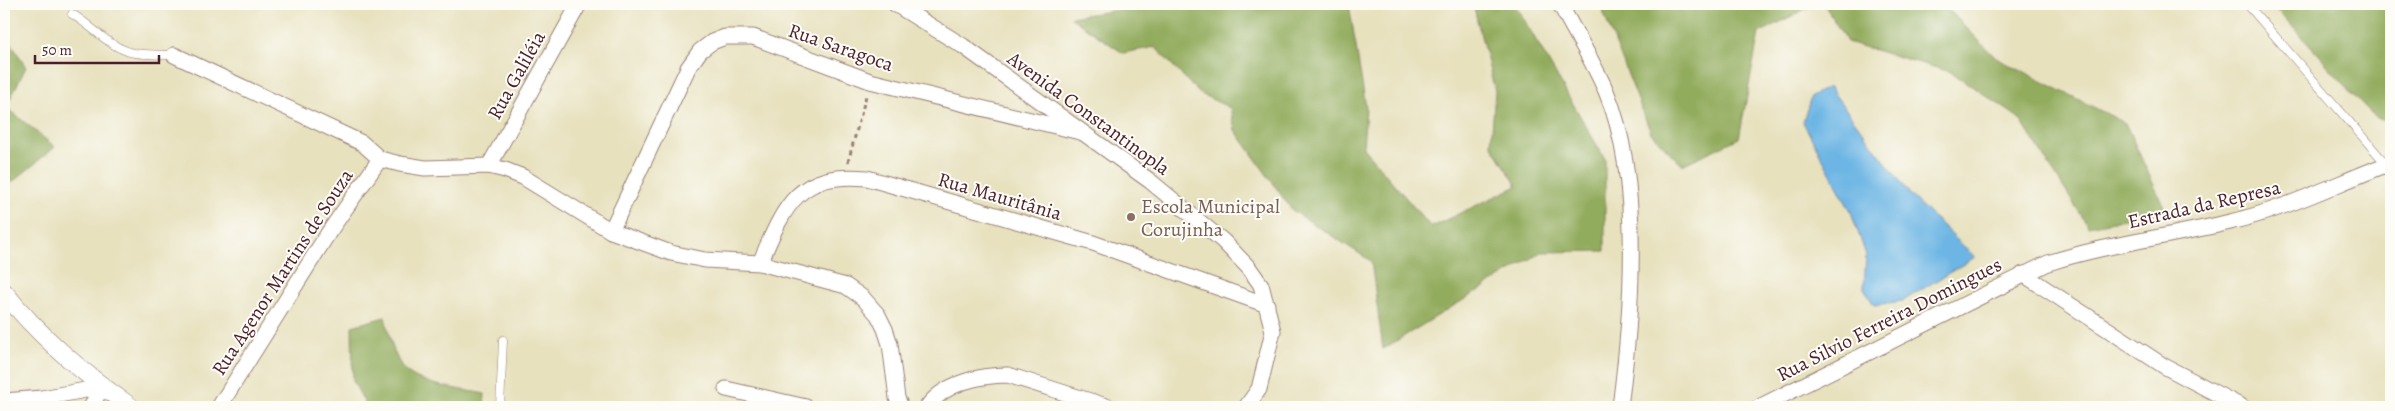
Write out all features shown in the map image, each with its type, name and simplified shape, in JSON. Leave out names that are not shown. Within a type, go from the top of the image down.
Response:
[{"type":"street","name":"Rua Galiléia","points":[[489,166],[579,4]]},
{"type":"street","name":"Avenida Constantinopla","points":[[895,4],[963,46],[1150,181],[1223,241],[1249,268],[1261,284],[1273,331],[1259,389],[1246,407]]},
{"type":"street","points":[[1560,4],[1606,92],[1622,144],[1631,219],[1631,281],[1620,407]]},
{"type":"street","name":"Rua Saragoca","points":[[611,231],[688,68],[700,51],[712,42],[726,37],[753,37],[870,80],[1080,132]]},
{"type":"street","points":[[174,55],[362,143],[380,159],[425,168],[489,166],[523,177],[611,231],[662,250],[690,257],[760,264],[846,286],[863,298],[878,315],[885,329],[890,344],[897,398],[901,407]]},
{"type":"street","name":"Rua Agenor Martins de Souza","points":[[219,407],[329,232],[380,159]]},
{"type":"street","name":"Estrada da Represa","points":[[2023,274],[2048,263],[2085,251],[2231,222],[2289,206],[2389,164]]},
{"type":"street","name":"Rua Mauritânia","points":[[760,264],[779,219],[798,195],[822,181],[844,176],[867,178],[1093,243],[1266,305]]},
{"type":"street","name":"Rua Silvio Ferreira Domingues","points":[[1759,407],[2023,274],[2164,366],[2242,407]]},
{"type":"street","points":[[4,292],[54,344],[102,388],[131,407]]},
{"type":"street","points":[[927,407],[937,397],[959,384],[994,375],[1008,375],[1109,407]]},
{"type":"street","points":[[4,401],[42,398],[102,388]]},
{"type":"street","points":[[91,407],[102,388]]},
{"type":"street","points":[[726,389],[806,407]]},
{"type":"lane","points":[[2247,4],[2389,164]]},
{"type":"lane","points":[[72,14],[86,22],[102,37],[128,52],[174,55]]},
{"type":"lane","points":[[500,407],[503,340]]},
{"type":"path","points":[[844,176],[870,80]]},
{"type":"green space","points":[[1160,4],[1349,4],[1366,108],[1363,148],[1431,227],[1517,186],[1491,144],[1495,91],[1473,4],[1515,4],[1605,159],[1605,251],[1542,252],[1383,349],[1371,261],[1292,210],[1235,130],[1230,108],[1199,93],[1155,47],[1123,53],[1070,17]]},
{"type":"green space","points":[[1600,4],[1815,4],[1759,33],[1739,138],[1682,165],[1651,133]]},
{"type":"green space","points":[[1824,4],[1943,4],[1996,58],[2125,123],[2166,211],[2088,226],[2019,118],[1951,72],[1847,42]]},
{"type":"green space","points":[[2272,4],[2391,4],[2391,123],[2374,117]]},
{"type":"green space","points":[[4,32],[26,67],[6,107],[55,147],[4,189]]},
{"type":"green space","points":[[385,317],[395,354],[407,372],[417,378],[440,386],[485,394],[484,407],[367,407],[353,381],[352,326]]},
{"type":"water","points":[[1829,87],[1912,197],[1975,257],[1903,301],[1874,305],[1864,288],[1866,255],[1851,212],[1803,122],[1811,96]]},
{"type":"place","name":"Escola Municipal Corujinha","points":[[1131,217]]}]
